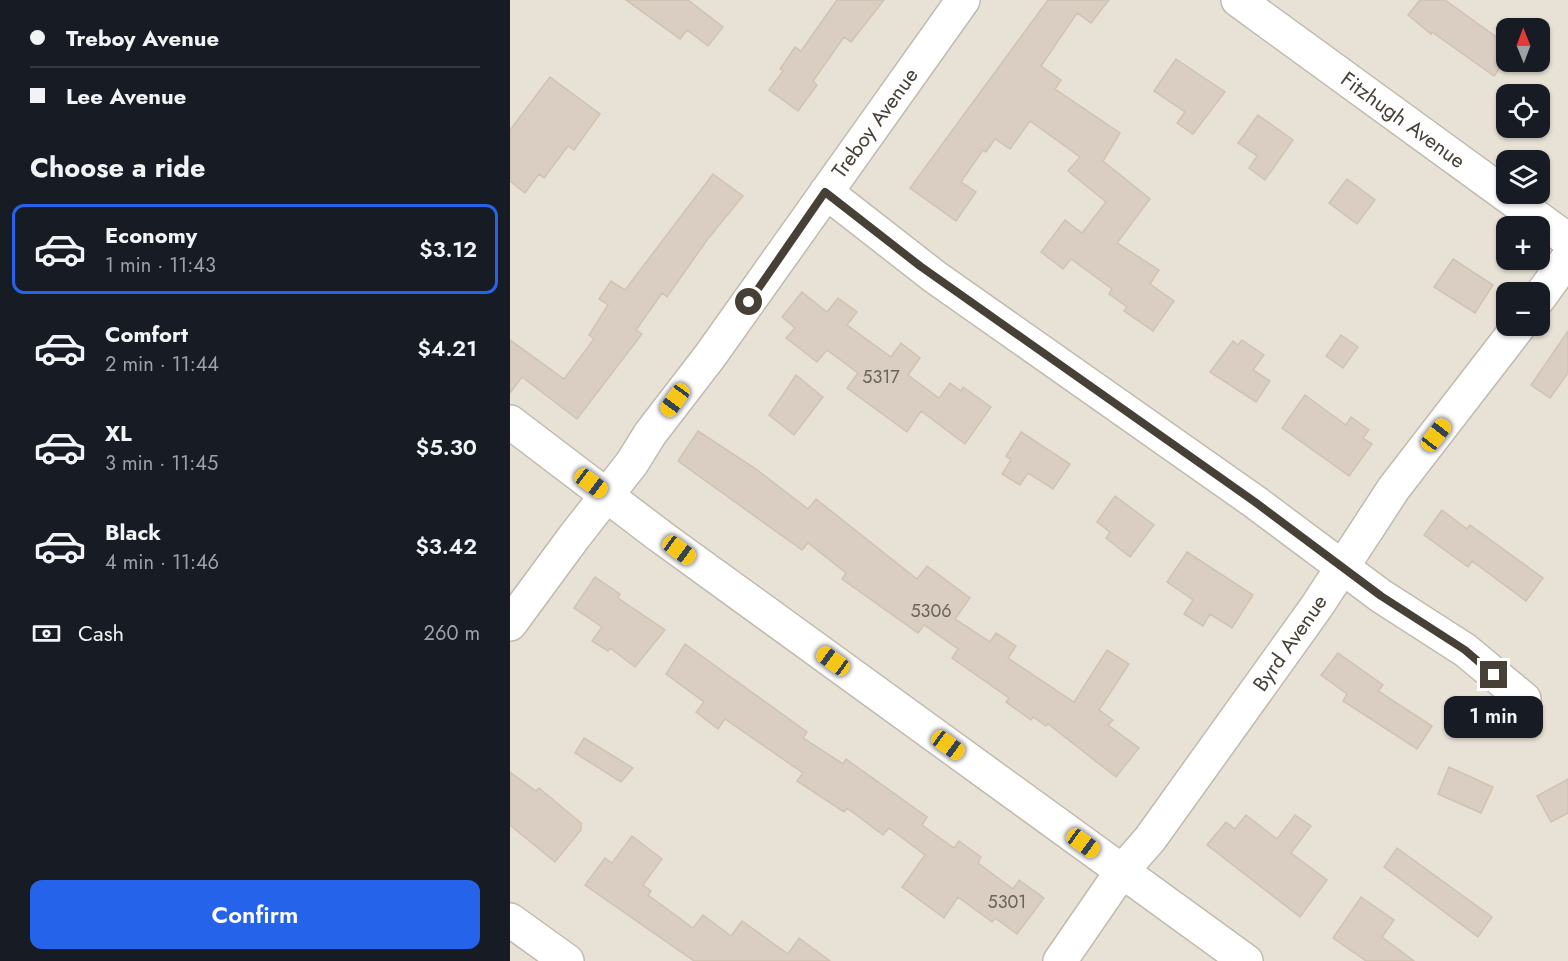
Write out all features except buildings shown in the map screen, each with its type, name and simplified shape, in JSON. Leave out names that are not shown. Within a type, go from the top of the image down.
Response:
[{"type":"street","name":"Treboy Avenue","points":[[510,624],[700,366],[710,356],[963,0]]},
{"type":"street","name":"Fitzhugh Avenue","points":[[1238,0],[1568,240]]},
{"type":"street","points":[[825,192],[926,270],[1255,502],[1381,596],[1465,650],[1524,699]]},
{"type":"street","points":[[1550,283],[1568,258]]},
{"type":"street","name":"Byrd Avenue","points":[[1060,961],[1122,871],[1150,839],[1317,606],[1394,488],[1512,336]]},
{"type":"street","points":[[510,422],[1246,961]]},
{"type":"street","points":[[510,920],[567,961]]},
{"type":"shaded area","points":[[510,0],[1568,0],[1568,961],[510,961]]},
{"type":"route","points":[[749,302],[825,192],[920,266],[1255,502],[1381,596],[1465,650],[1494,675]]}]
